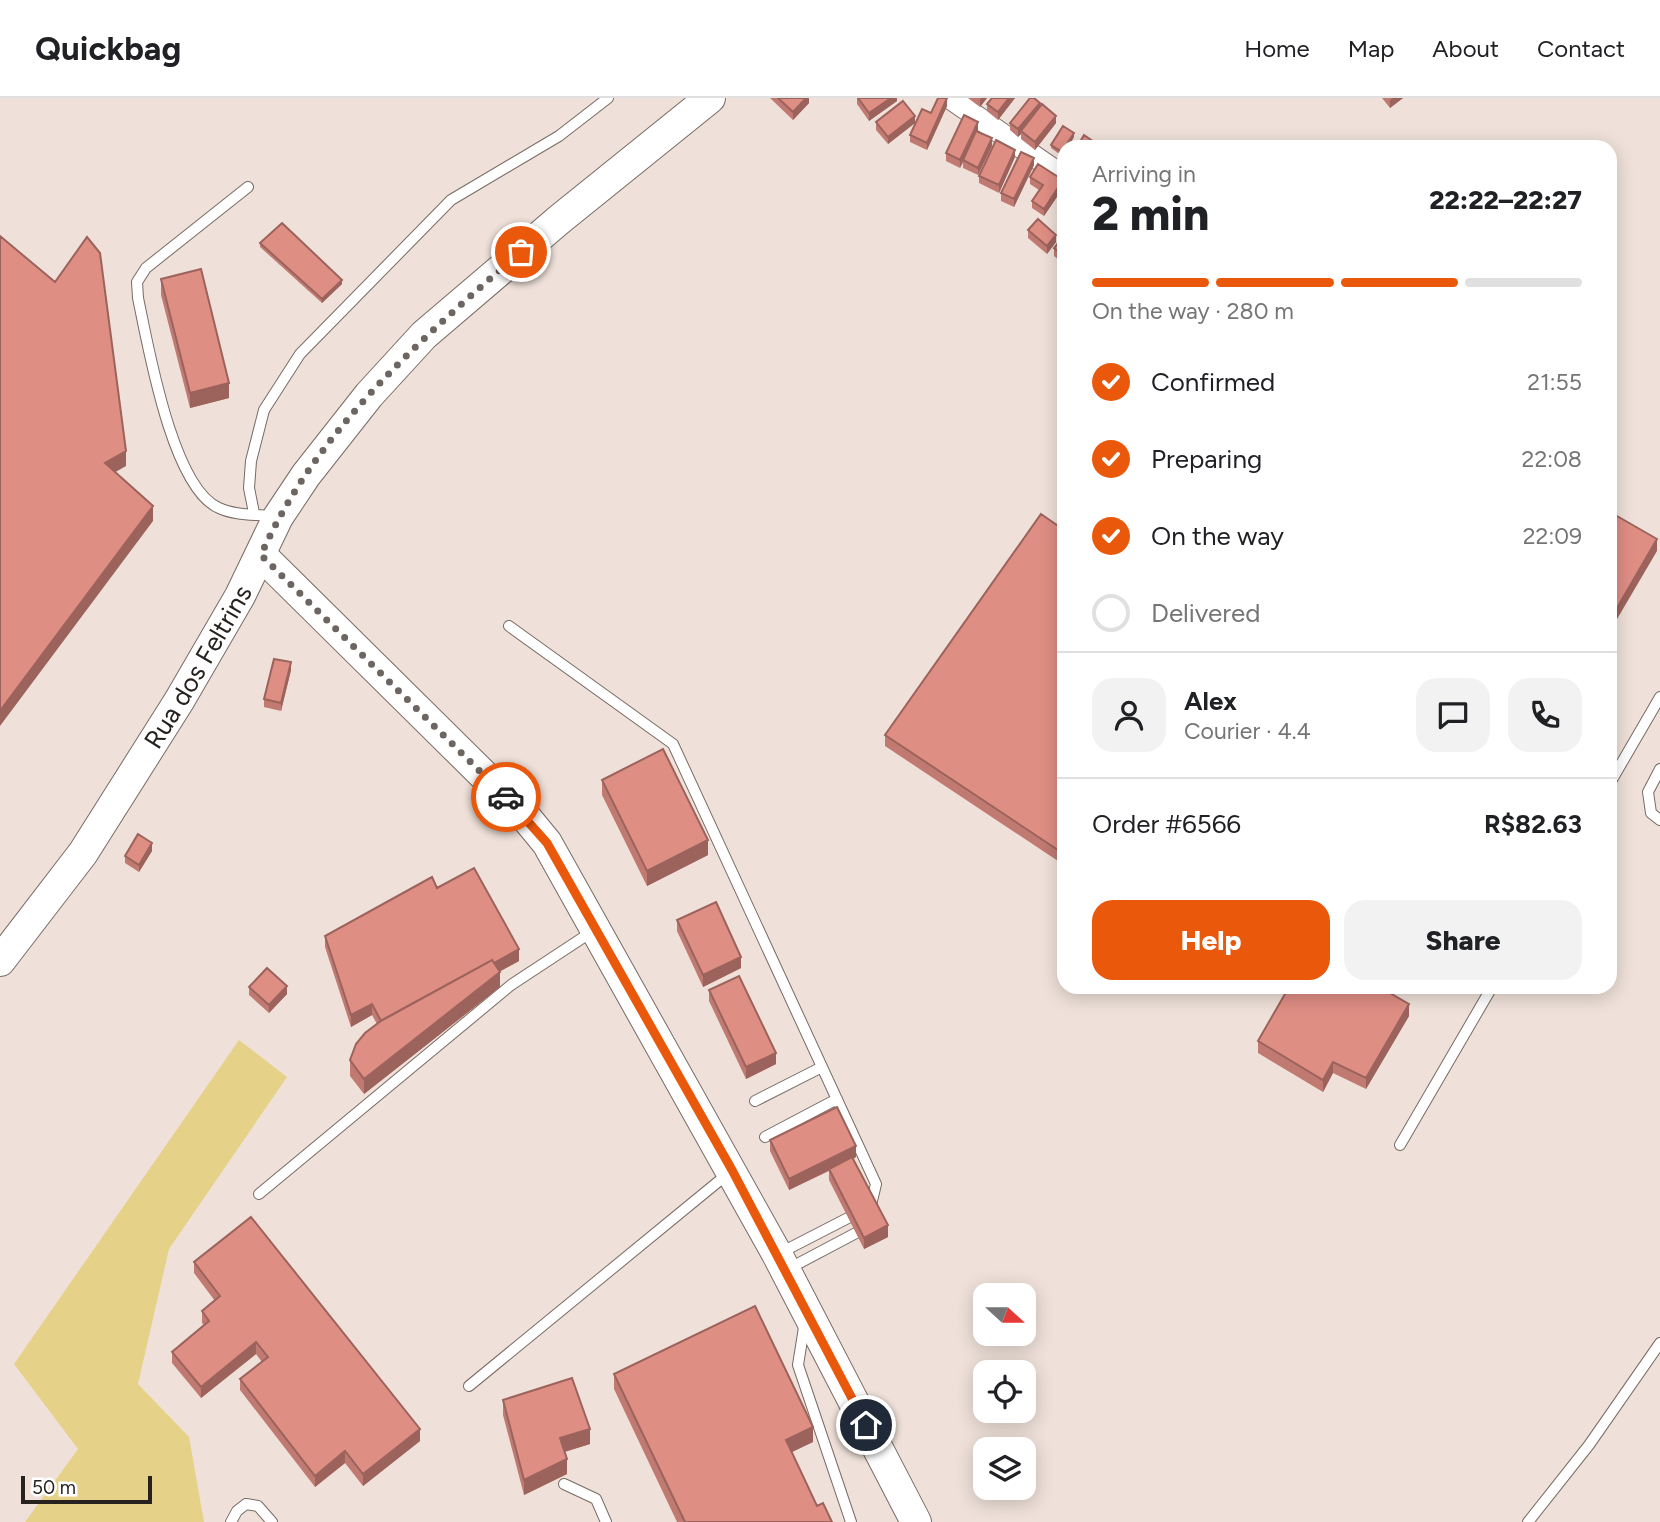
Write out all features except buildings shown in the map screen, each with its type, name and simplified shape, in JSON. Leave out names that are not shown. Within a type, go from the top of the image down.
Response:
[{"type":"street","name":"Rua dos Feltrins","points":[[0,961],[83,853],[179,701],[261,555],[266,515],[306,475],[369,395],[424,335],[560,219],[710,98]]},
{"type":"street","points":[[950,98],[1057,172]]},
{"type":"street","points":[[261,555],[524,815],[547,843],[782,1262],[916,1522]]},
{"type":"lane","points":[[266,515],[249,488],[251,461],[264,410],[300,354],[451,200],[559,136],[608,98]]},
{"type":"lane","points":[[248,187],[146,268],[137,282],[161,406],[190,478],[202,498],[219,509],[266,515]]},
{"type":"lane","points":[[509,626],[673,744],[876,1184],[872,1205]]},
{"type":"lane","points":[[1617,771],[1660,697]]},
{"type":"lane","points":[[1660,769],[1648,792],[1651,813],[1660,820]]},
{"type":"lane","points":[[258,1194],[511,985],[596,930]]},
{"type":"lane","points":[[1400,1145],[1488,994]]},
{"type":"lane","points":[[755,1101],[822,1067]]},
{"type":"lane","points":[[765,1137],[837,1099]]},
{"type":"lane","points":[[469,1385],[732,1170]]},
{"type":"lane","points":[[782,1262],[848,1218]]},
{"type":"lane","points":[[782,1262],[856,1233]]},
{"type":"lane","points":[[807,1311],[798,1348],[798,1364],[851,1522]]},
{"type":"lane","points":[[1528,1522],[1589,1444],[1660,1343]]},
{"type":"lane","points":[[564,1484],[596,1499],[606,1522]]},
{"type":"lane","points":[[231,1522],[237,1511],[246,1504],[258,1506],[272,1522]]},
{"type":"shaded area","points":[[239,1040],[287,1077],[169,1249],[138,1384],[189,1437],[204,1522],[25,1522],[78,1449],[14,1364]]},
{"type":"way so far","points":[[506,797],[261,555],[278,517],[306,475],[369,395],[424,335],[521,252]]},
{"type":"route","points":[[506,797],[547,843],[732,1170],[866,1425]]}]
